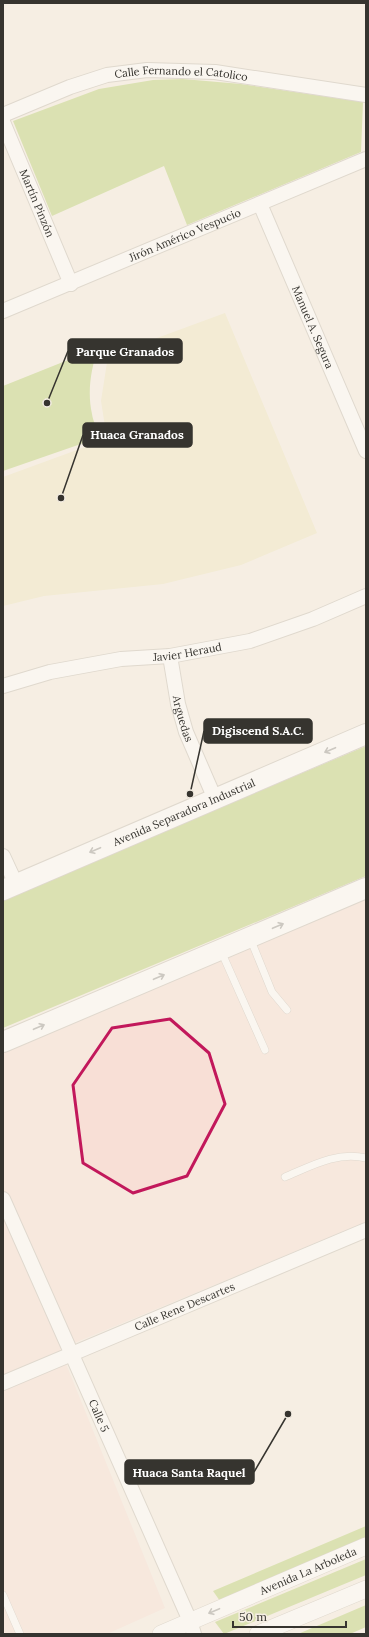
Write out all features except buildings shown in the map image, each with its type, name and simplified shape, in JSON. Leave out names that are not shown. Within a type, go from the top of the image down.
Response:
[{"type":"main road","name":"Avenida Separadora Industrial","points":[[10,887],[366,734]]},
{"type":"main road","points":[[3,1042],[366,888]]},
{"type":"street","name":"Calle Fernando el Catolico","points":[[3,116],[70,87],[107,75],[146,70],[215,72],[366,95]]},
{"type":"street","name":"Martín Pinzón","points":[[3,122],[71,284]]},
{"type":"street","name":"Jirón Américo Vespucio","points":[[3,311],[366,160]]},
{"type":"street","name":"Manuel A. Segura","points":[[260,204],[366,451]]},
{"type":"street","name":"Javier Heraud","points":[[3,686],[50,672],[121,659],[170,656],[250,641],[313,619],[366,596]]},
{"type":"street","name":"Arguedas","points":[[170,656],[178,704],[186,732],[215,799]]},
{"type":"street","points":[[3,856],[10,887]]},
{"type":"street","name":"Calle 5","points":[[3,1198],[192,1628]]},
{"type":"street","name":"Calle Rene Descartes","points":[[3,1383],[366,1230]]},
{"type":"street","name":"Avenida La Arboleda","points":[[161,1634],[192,1628],[366,1546]]},
{"type":"street","points":[[258,1634],[366,1589]]},
{"type":"lane","points":[[250,938],[272,992],[287,1010]]},
{"type":"lane","points":[[221,950],[265,1050]]},
{"type":"lane","points":[[285,1177],[330,1158],[347,1156],[366,1158]]},
{"type":"lane","points":[[3,1595],[20,1634]]},
{"type":"highlighted area","points":[[170,1019],[209,1053],[225,1104],[187,1176],[133,1193],[83,1163],[73,1085],[112,1028]]},
{"type":"shaded area","points":[[366,899],[366,1222],[60,1349],[165,1608],[107,1634],[3,1634],[3,1052]]},
{"type":"green space","points":[[183,79],[241,84],[363,102],[361,152],[187,225],[164,166],[52,216],[13,121],[99,89],[153,80]]},
{"type":"green space","points":[[98,348],[93,364],[90,397],[94,423],[101,437],[3,471],[3,386]]},
{"type":"green space","points":[[366,746],[366,876],[3,1028],[3,899]]},
{"type":"green space","points":[[366,1526],[366,1538],[220,1601],[213,1591]]},
{"type":"green space","points":[[366,1559],[366,1575],[224,1634],[215,1622]]},
{"type":"green space","points":[[366,1605],[366,1627],[350,1634],[298,1634]]},
{"type":"sand","points":[[225,313],[317,533],[241,565],[163,584],[44,596],[3,606],[3,477],[107,439],[101,401],[108,356]]},
{"type":"place","name":"Parque Granados","points":[[47,403]]},
{"type":"place","name":"Huaca Granados","points":[[61,498]]},
{"type":"place","name":"Digiscend S.A.C.","points":[[190,794]]},
{"type":"place","name":"Huaca Santa Raquel","points":[[288,1414]]}]
